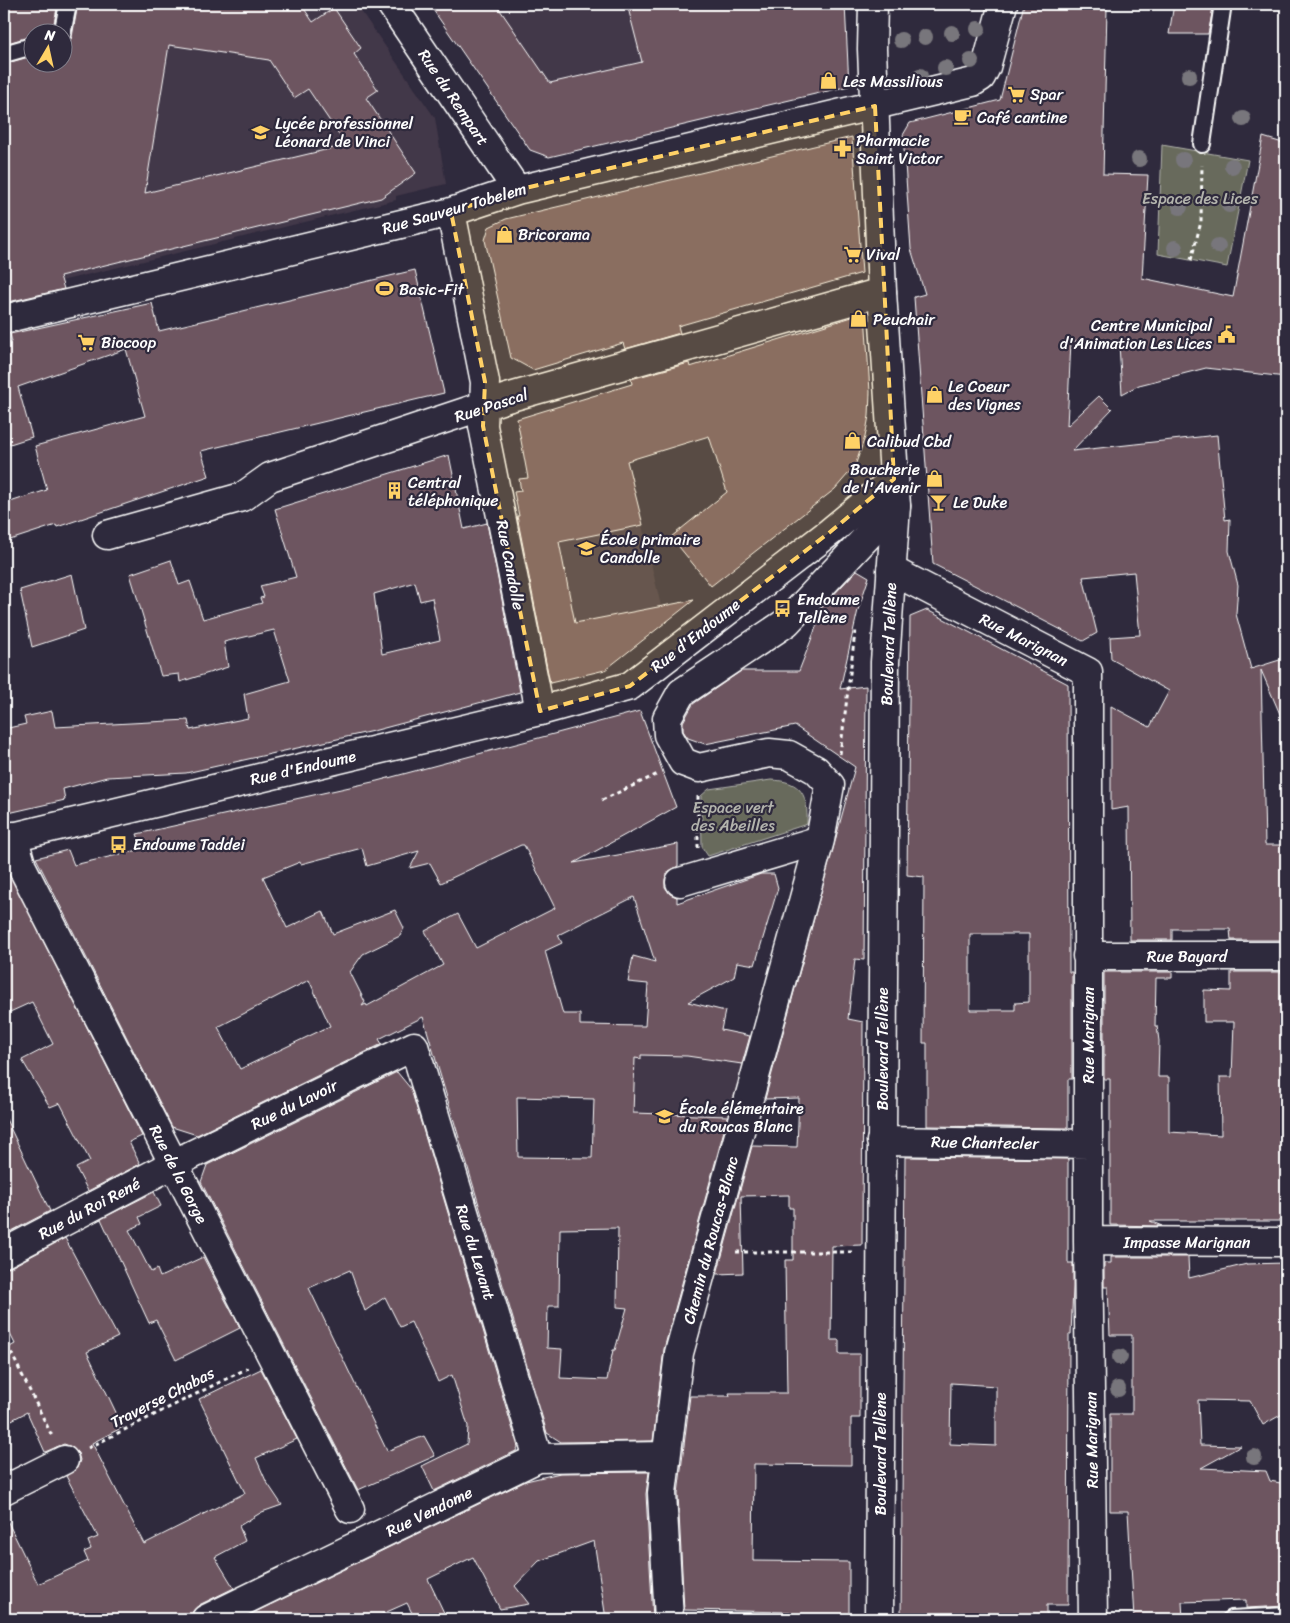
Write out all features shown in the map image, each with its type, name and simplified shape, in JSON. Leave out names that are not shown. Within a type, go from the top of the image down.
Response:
[{"type":"street","name":"Rue du Rempart","points":[[392,4],[517,190]]},
{"type":"street","points":[[873,4],[882,292],[894,479]]},
{"type":"street","name":"Rue Sauveur Tobelem","points":[[4,319],[451,212],[517,190],[973,82],[981,76],[986,67],[1003,4]]},
{"type":"street","name":"Rue Candolle","points":[[451,212],[485,382],[483,426],[540,711]]},
{"type":"street","name":"Rue Pascal","points":[[107,535],[242,497],[270,477],[485,407],[506,398],[882,292]]},
{"type":"street","name":"Boulevard Tellène","points":[[879,1619],[885,662],[896,506],[894,479]]},
{"type":"street","name":"Rue d'Endoume","points":[[8,838],[540,711],[630,686],[830,532],[894,479]]},
{"type":"street","points":[[830,784],[816,770],[789,755],[769,754],[691,765],[668,736],[667,718],[672,706],[681,693],[787,622],[896,506]]},
{"type":"street","name":"Rue Marignan","points":[[891,570],[1088,672],[1088,1241],[1093,1619]]},
{"type":"street","name":"Chemin du Roucas-Blanc","points":[[669,1619],[662,1493],[679,1353],[820,840],[830,784]]},
{"type":"street","name":"Rue de la Gorge","points":[[8,838],[350,1509]]},
{"type":"street","points":[[689,880],[820,840]]},
{"type":"street","name":"Rue Bayard","points":[[1088,956],[1286,956]]},
{"type":"street","name":"Rue du Lavoir","points":[[175,1163],[414,1046]]},
{"type":"street","name":"Rue du Levant","points":[[414,1046],[538,1458]]},
{"type":"street","name":"Rue Chantecler","points":[[881,1140],[1088,1144]]},
{"type":"street","name":"Rue du Roi René","points":[[4,1253],[175,1163]]},
{"type":"street","name":"Impasse Marignan","points":[[1088,1241],[1286,1242]]},
{"type":"street","name":"Rue Vendome","points":[[206,1619],[538,1458],[666,1456]]},
{"type":"street","points":[[4,1490],[64,1460]]},
{"type":"lane","points":[[65,22],[68,4]]},
{"type":"lane","points":[[1202,144],[1222,10]]},
{"type":"lane","points":[[4,54],[22,49]]},
{"type":"lane","points":[[1232,1619],[1286,1616]]},
{"type":"path","points":[[1191,260],[1200,222],[1202,144]]},
{"type":"path","points":[[830,784],[838,768],[855,633],[863,633],[862,641]]},
{"type":"path","points":[[602,800],[691,765],[689,880]]},
{"type":"path","points":[[706,1252],[880,1252]]},
{"type":"path","points":[[4,1338],[64,1460]]},
{"type":"path","name":"Traverse Chabas","points":[[64,1460],[271,1356]]},
{"type":"highlighted area","points":[[875,106],[894,479],[830,532],[630,686],[540,711],[483,426],[485,382],[451,212],[517,190]]},
{"type":"shaded area","name":"Lycée professionnel Léonard de Vinci","points":[[107,4],[356,4],[435,118],[446,184],[396,196],[396,200],[61,281]]},
{"type":"shaded area","points":[[431,4],[761,4],[761,22],[780,102],[547,156],[533,151],[474,69]]},
{"type":"shaded area","name":"École primaire Candolle","points":[[629,470],[665,623],[583,675],[515,492]]},
{"type":"shaded area","name":"École élémentaire du Roucas Blanc","points":[[603,1025],[715,1028],[752,1036],[715,1175],[598,1170]]},
{"type":"green space","name":"Espace des Lices","points":[[1162,145],[1248,160],[1227,267],[1158,254]]},
{"type":"green space","name":"Espace vert des Abeilles","points":[[771,780],[790,783],[801,791],[806,805],[807,824],[708,856],[702,847],[701,796],[709,789]]},
{"type":"building","points":[[4,4],[58,4],[54,22],[22,22],[22,39],[4,44]]},
{"type":"building","name":"Lycée professionnel Léonard de Vinci","points":[[78,4],[301,4],[313,22],[334,8],[361,48],[354,54],[378,90],[366,98],[416,173],[381,198],[60,276],[64,289],[4,303],[4,64],[22,59],[22,72],[72,72],[72,37]],"holes":[[[169,45],[269,60],[294,98],[308,89],[346,145],[145,193]]]},
{"type":"building","points":[[429,4],[496,4],[550,83],[642,62],[627,4],[845,4],[849,86],[549,157],[530,150]]},
{"type":"building","points":[[1024,4],[1100,4],[1099,7],[1107,8],[1103,174],[1148,175],[1142,278],[1233,297],[1263,137],[1286,144],[1286,377],[1206,368],[1139,385],[1122,394],[1119,344],[1071,341],[1067,426],[1099,396],[1112,409],[1072,451],[1217,435],[1225,520],[1230,519],[1229,551],[1238,585],[1236,614],[1251,669],[1286,658],[1286,728],[1261,670],[1265,845],[1286,845],[1286,940],[1231,940],[1230,929],[1172,929],[1172,940],[1130,940],[1129,807],[1111,810],[1111,706],[1150,727],[1169,691],[1111,659],[1110,637],[1140,635],[1134,572],[1083,577],[1097,633],[1083,641],[933,564],[914,297],[925,294],[911,249],[903,135],[910,123],[1000,100]]},
{"type":"building","points":[[1174,4],[1214,4],[1208,34],[1169,34]]},
{"type":"building","points":[[852,137],[862,273],[678,326],[680,333],[625,349],[623,343],[533,370],[511,358],[485,240],[489,227],[506,219]]},
{"type":"building","points":[[415,270],[444,393],[201,451],[209,476],[57,527],[56,525],[4,542],[4,504],[47,490],[35,446],[145,416],[126,349],[18,387],[32,437],[10,444],[4,421],[4,344],[12,342],[10,334],[152,303],[159,331]]},
{"type":"building","points":[[865,313],[870,392],[869,416],[865,437],[855,466],[835,489],[711,586],[671,537],[727,492],[709,436],[627,461],[643,525],[559,542],[575,623],[694,600],[605,670],[550,683],[514,492],[521,491],[519,479],[528,478],[517,419],[632,384],[631,379],[689,363],[690,367]]},
{"type":"building","points":[[449,455],[464,529],[487,523],[520,692],[373,731],[186,773],[107,777],[63,789],[65,800],[4,814],[4,729],[26,724],[24,717],[52,711],[55,727],[188,720],[190,730],[248,718],[244,694],[290,681],[274,630],[224,642],[228,667],[180,682],[179,674],[161,676],[130,574],[171,560],[179,585],[190,581],[203,619],[262,603],[260,598],[264,597],[260,586],[296,577],[275,509]],"holes":[[[415,582],[420,601],[432,598],[440,640],[382,654],[374,594]]]},
{"type":"building","points":[[857,570],[869,577],[858,610],[840,689],[866,686],[864,960],[855,959],[848,1019],[863,1022],[862,1245],[832,1246],[831,1340],[839,1340],[839,1354],[860,1354],[860,1418],[851,1418],[851,1465],[754,1464],[753,1561],[849,1562],[849,1619],[790,1619],[790,1612],[684,1610],[678,1494],[690,1396],[730,1396],[729,1393],[787,1393],[785,1260],[793,1260],[793,1208],[789,1208],[789,1195],[741,1196],[743,1273],[717,1274],[752,1146],[797,1147],[799,1098],[765,1099],[855,767],[795,726],[705,744],[688,738],[683,731],[683,722],[693,704],[741,671],[799,671],[818,622],[811,619]]},
{"type":"building","points":[[72,574],[84,630],[32,647],[20,590]]},
{"type":"building","points":[[927,610],[1068,684],[1069,972],[1072,972],[1072,1079],[1068,1079],[1068,1128],[927,1126],[927,1043],[923,1043],[924,877],[907,875],[910,617]],"holes":[[[970,934],[1029,934],[1029,1002],[1015,1003],[1015,1010],[970,1010]]]},
{"type":"building","points":[[640,711],[676,807],[574,863],[678,844],[678,866],[669,871],[665,879],[665,887],[670,894],[677,897],[677,903],[761,874],[774,874],[778,888],[755,965],[737,962],[734,977],[688,1002],[725,1011],[721,1030],[750,1036],[742,1064],[687,1056],[641,1055],[641,1059],[635,1058],[633,1113],[728,1116],[664,1349],[653,1441],[561,1442],[547,1433],[423,1017],[379,1039],[382,1044],[197,1135],[172,1127],[36,858],[68,850],[74,865],[143,849],[137,834],[377,781]],"holes":[[[524,845],[555,908],[476,948],[458,914],[425,931],[443,965],[367,1006],[366,1004],[362,1006],[365,1002],[350,972],[363,954],[400,936],[404,928],[395,910],[333,934],[323,911],[287,928],[263,877],[300,862],[301,864],[362,848],[367,866],[419,851],[410,868],[430,863],[441,883]],[[634,897],[655,962],[633,956],[628,982],[648,984],[645,1026],[580,1025],[580,1014],[563,1014],[545,951],[562,943],[558,935]],[[309,980],[330,1026],[240,1069],[218,1027]],[[517,1097],[594,1099],[592,1158],[518,1157]],[[618,1228],[617,1307],[627,1308],[615,1350],[613,1350],[607,1380],[560,1378],[562,1349],[547,1348],[548,1306],[559,1306],[560,1229]]]},
{"type":"building","points":[[5,865],[142,1136],[129,1142],[140,1164],[88,1191],[76,1168],[90,1161],[60,1103],[50,1107],[22,1060],[53,1044],[32,1002],[10,1012],[4,999]]},
{"type":"building","points":[[1104,972],[1172,972],[1172,978],[1156,978],[1155,1026],[1157,1026],[1159,1041],[1158,1077],[1169,1077],[1169,1132],[1221,1135],[1220,1077],[1232,1077],[1234,1022],[1204,1022],[1204,990],[1231,991],[1231,972],[1286,972],[1286,1221],[1150,1221],[1162,1226],[1110,1225],[1110,1079],[1104,1079]]},
{"type":"building","points":[[397,1072],[411,1089],[518,1447],[516,1451],[434,1491],[422,1466],[467,1444],[468,1426],[452,1375],[438,1382],[411,1322],[400,1327],[385,1297],[365,1311],[350,1270],[309,1288],[387,1451],[424,1436],[435,1456],[358,1490],[201,1182],[207,1165]]},
{"type":"building","points":[[4,1115],[50,1211],[4,1235]]},
{"type":"building","points":[[905,1157],[1068,1159],[1068,1263],[1073,1263],[1073,1287],[1071,1334],[1069,1334],[1068,1605],[1047,1605],[1047,1619],[901,1619]],"holes":[[[951,1383],[996,1386],[996,1446],[950,1444]]]},
{"type":"building","points":[[154,1192],[161,1206],[139,1217],[142,1224],[129,1230],[151,1272],[157,1269],[160,1277],[203,1257],[240,1328],[176,1360],[156,1320],[149,1323],[101,1219]]},
{"type":"building","points":[[65,1238],[118,1337],[87,1352],[123,1427],[92,1443],[144,1544],[245,1493],[199,1399],[261,1369],[297,1439],[256,1458],[266,1481],[282,1505],[262,1512],[239,1526],[245,1541],[215,1557],[234,1588],[199,1605],[193,1611],[191,1619],[4,1619],[4,1514],[38,1584],[88,1561],[84,1552],[91,1549],[88,1541],[98,1537],[66,1476],[77,1468],[80,1460],[78,1453],[72,1447],[64,1444],[45,1452],[27,1412],[4,1424],[4,1350],[15,1344],[4,1322],[4,1269]]},
{"type":"building","points":[[1111,1257],[1188,1257],[1189,1278],[1247,1264],[1286,1263],[1286,1412],[1263,1425],[1250,1401],[1198,1400],[1200,1445],[1241,1446],[1201,1468],[1266,1471],[1270,1481],[1286,1484],[1286,1606],[1246,1608],[1246,1600],[1182,1602],[1183,1619],[1134,1619],[1128,1511],[1110,1511],[1110,1414],[1132,1414],[1132,1335],[1110,1335],[1108,1287],[1104,1287],[1104,1263],[1111,1263]]},
{"type":"building","points":[[649,1472],[646,1494],[653,1619],[606,1619],[594,1541],[539,1561],[515,1586],[529,1604],[500,1609],[473,1557],[428,1579],[447,1619],[415,1619],[407,1603],[371,1619],[241,1619],[526,1481],[560,1473]]},
{"type":"place","name":"Les Massilious","points":[[829,81]]},
{"type":"place","name":"Spar","points":[[1016,94]]},
{"type":"place","name":"Café cantine","points":[[963,117]]},
{"type":"place","name":"Lycée professionnel Léonard de Vinci","points":[[261,132]]},
{"type":"place","name":"Pharmacie Saint Victor","points":[[842,149]]},
{"type":"place","name":"Bricorama","points":[[504,234]]},
{"type":"place","name":"Vival","points":[[852,254]]},
{"type":"place","name":"Basic-Fit","points":[[385,289]]},
{"type":"place","name":"Peuchair","points":[[859,319]]},
{"type":"place","name":"Centre Municipal d'Animation Les Lices","points":[[1226,334]]},
{"type":"place","name":"Biocoop","points":[[87,342]]},
{"type":"place","name":"Le Coeur des Vignes","points":[[934,395]]},
{"type":"place","name":"Calibud Cbd","points":[[853,441]]},
{"type":"place","name":"Boucherie de l'Avenir","points":[[934,478]]},
{"type":"place","name":"Central téléphonique","points":[[394,491]]},
{"type":"place","name":"Le Duke","points":[[939,502]]},
{"type":"place","name":"École primaire Candolle","points":[[586,548]]},
{"type":"place","name":"Endoume Tellène","points":[[783,608]]},
{"type":"place","name":"Endoume Taddei","points":[[119,844]]},
{"type":"place","name":"École élémentaire du Roucas Blanc","points":[[665,1117]]}]
